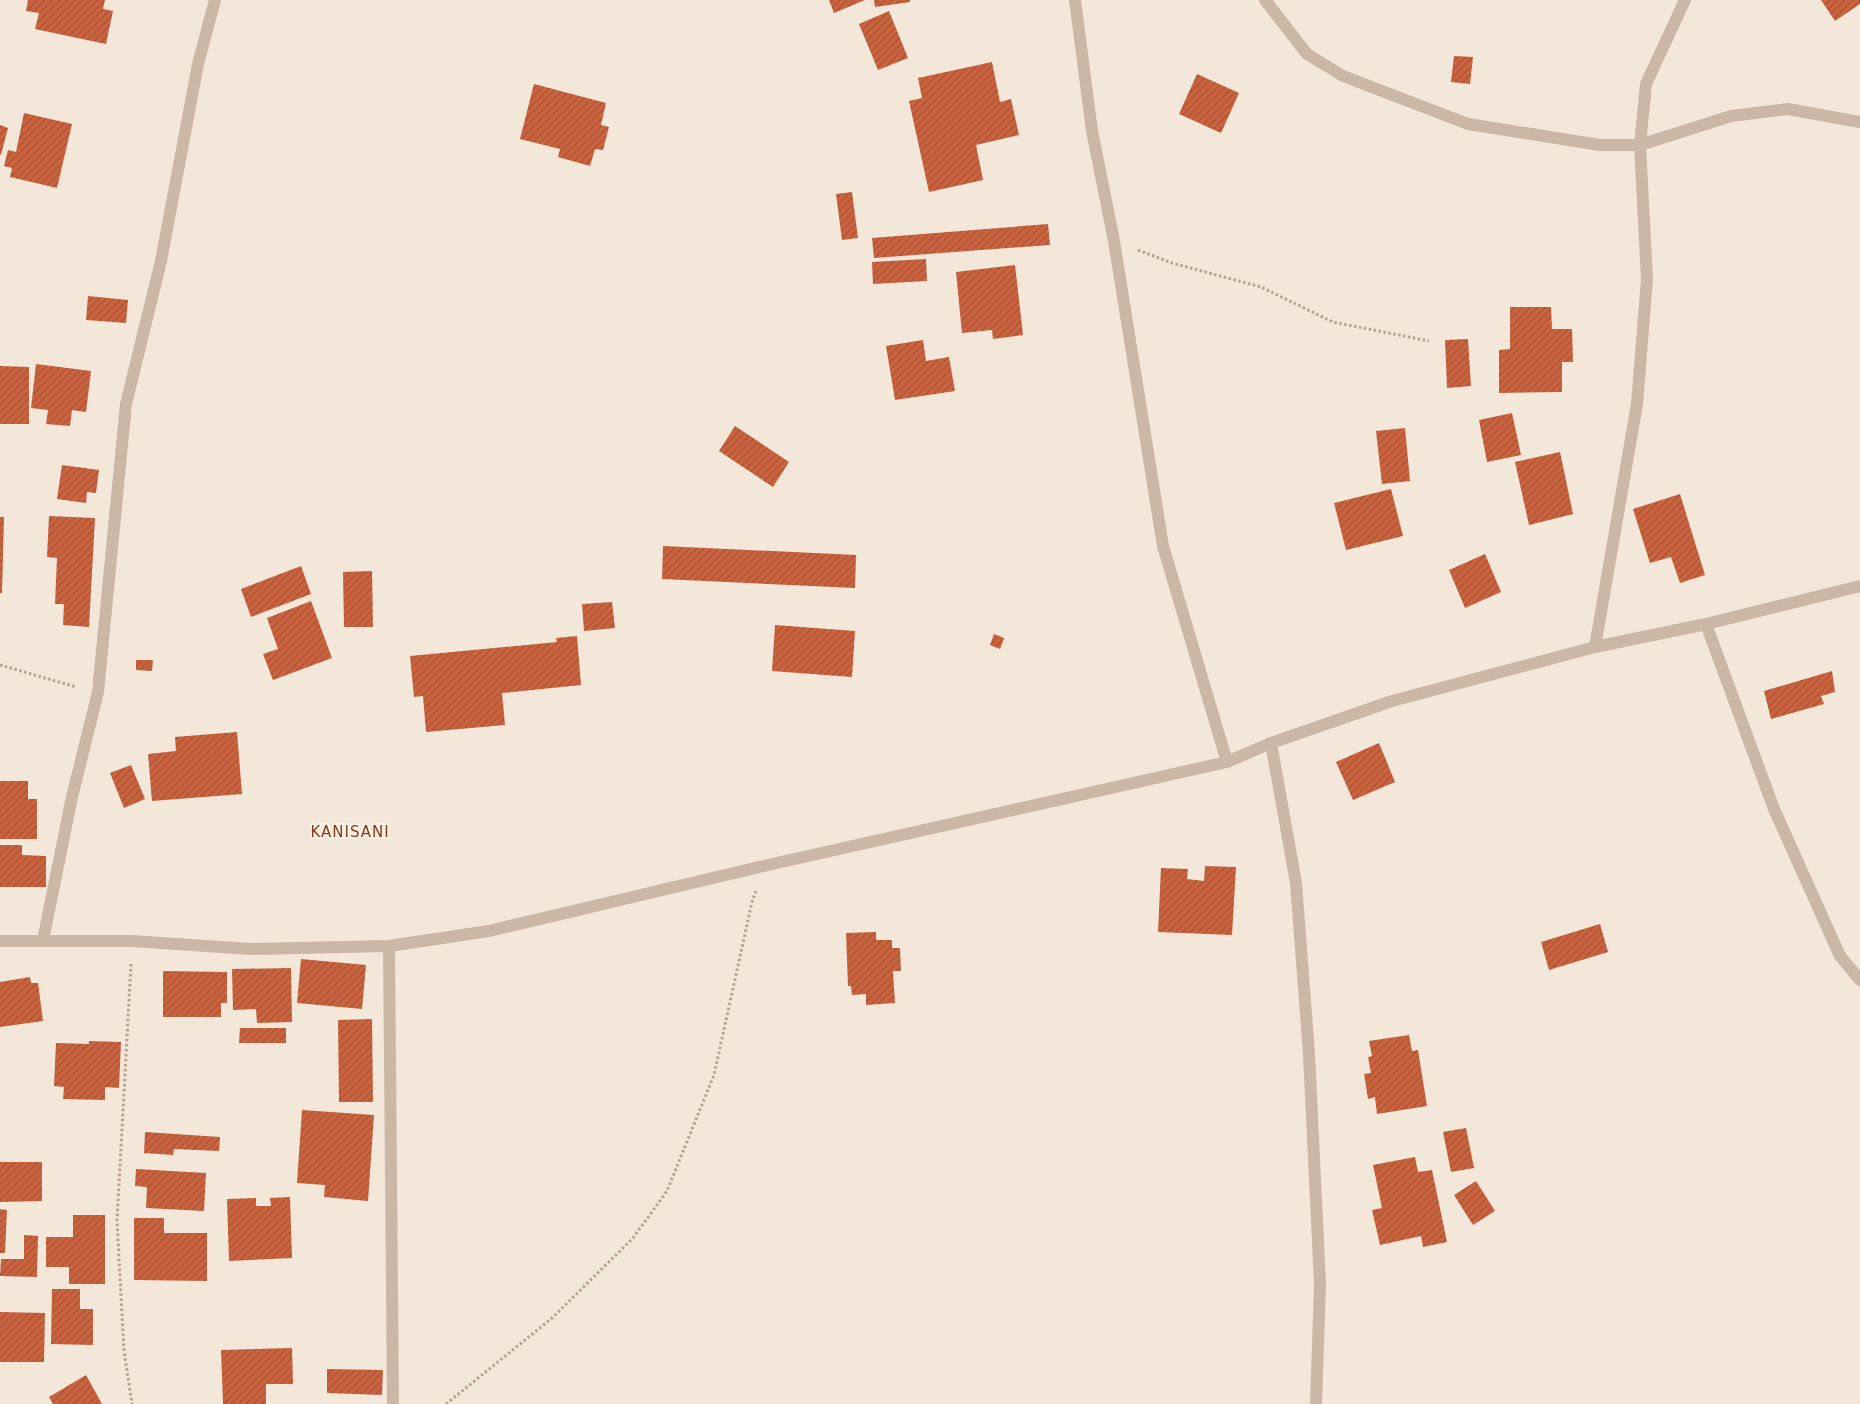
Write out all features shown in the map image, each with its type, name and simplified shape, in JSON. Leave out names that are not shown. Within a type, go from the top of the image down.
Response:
[{"type":"street","points":[[43,940],[72,797],[98,692],[126,404],[161,261],[198,64],[214,0]]},
{"type":"street","points":[[1075,0],[1092,131],[1114,241],[1163,546],[1227,762]]},
{"type":"street","points":[[1265,0],[1307,54],[1343,76],[1468,124],[1600,145],[1640,145],[1730,116],[1788,109],[1860,122]]},
{"type":"street","points":[[1595,647],[1637,404],[1647,279],[1640,145],[1646,84],[1685,0]]},
{"type":"street","points":[[0,941],[132,940],[250,949],[389,946],[489,931],[768,865],[1227,762],[1272,743],[1392,701],[1595,647],[1706,624],[1860,586]]},
{"type":"street","points":[[1706,624],[1774,809],[1840,956],[1860,980]]},
{"type":"street","points":[[1272,743],[1296,883],[1308,1054],[1320,1284],[1316,1404]]},
{"type":"street","points":[[389,946],[393,1404]]},
{"type":"path","points":[[1114,241],[1172,263],[1261,287],[1333,322],[1429,341]]},
{"type":"path","points":[[0,665],[38,678],[98,692]]},
{"type":"path","points":[[446,1404],[551,1319],[633,1238],[667,1191],[714,1075],[752,902],[768,865]]},
{"type":"path","points":[[132,940],[117,1221],[124,1351],[132,1404]]},
{"type":"building","points":[[28,0],[105,0],[103,9],[113,11],[106,44],[35,29],[39,13],[26,11]]},
{"type":"building","points":[[829,0],[865,0],[834,13]]},
{"type":"building","points":[[874,0],[910,0],[910,2],[875,7]]},
{"type":"building","points":[[1821,0],[1860,0],[1860,4],[1835,21]]},
{"type":"building","points":[[889,11],[908,58],[878,70],[859,24]]},
{"type":"building","points":[[1454,56],[1473,57],[1470,84],[1451,82]]},
{"type":"building","points":[[992,62],[1000,102],[1011,99],[1019,135],[976,145],[983,180],[929,192],[909,101],[922,98],[918,78]]},
{"type":"building","points":[[1197,74],[1239,93],[1221,133],[1179,114]]},
{"type":"building","points":[[534,84],[606,103],[601,125],[609,127],[603,150],[595,149],[590,166],[558,157],[560,149],[520,139]]},
{"type":"building","points":[[24,113],[72,124],[57,188],[10,177],[12,168],[4,166],[8,150],[16,152]]},
{"type":"building","points":[[0,125],[8,128],[1,155],[0,154]]},
{"type":"building","points":[[852,192],[858,238],[842,240],[836,194]]},
{"type":"building","points":[[1048,224],[1050,245],[874,258],[872,238]]},
{"type":"building","points":[[926,259],[927,281],[873,284],[872,262]]},
{"type":"building","points":[[1015,265],[1023,335],[993,339],[992,330],[962,333],[956,272]]},
{"type":"building","points":[[88,296],[128,300],[126,323],[86,320]]},
{"type":"building","points":[[1510,307],[1551,307],[1552,329],[1572,329],[1573,362],[1562,362],[1562,392],[1499,393],[1499,350],[1510,349]]},
{"type":"building","points":[[1468,339],[1471,386],[1447,388],[1445,340]]},
{"type":"building","points":[[923,340],[926,361],[949,357],[955,391],[895,400],[886,346]]},
{"type":"building","points":[[36,364],[91,371],[86,412],[72,410],[70,426],[46,424],[48,410],[31,408]]},
{"type":"building","points":[[0,366],[29,367],[29,424],[0,424]]},
{"type":"building","points":[[1512,413],[1521,455],[1487,462],[1479,420]]},
{"type":"building","points":[[735,426],[789,462],[773,487],[719,451]]},
{"type":"building","points":[[1405,428],[1410,481],[1382,484],[1376,431]]},
{"type":"building","points":[[1560,452],[1573,514],[1529,525],[1515,462]]},
{"type":"building","points":[[62,465],[99,470],[96,493],[87,492],[86,503],[57,499]]},
{"type":"building","points":[[1391,489],[1403,536],[1346,550],[1334,503]]},
{"type":"building","points":[[1680,494],[1705,575],[1680,583],[1671,557],[1650,563],[1633,509]]},
{"type":"building","points":[[49,516],[95,518],[89,627],[63,625],[64,604],[55,604],[57,558],[47,557]]},
{"type":"building","points":[[0,517],[4,517],[2,593],[0,593]]},
{"type":"building","points":[[663,546],[856,555],[855,588],[662,579]]},
{"type":"building","points":[[1485,554],[1501,592],[1465,608],[1449,570]]},
{"type":"building","points":[[301,566],[311,594],[251,617],[241,589]]},
{"type":"building","points":[[372,571],[373,627],[344,627],[343,572]]},
{"type":"building","points":[[311,601],[332,658],[273,680],[263,654],[278,649],[267,618]]},
{"type":"building","points":[[612,602],[615,628],[584,631],[582,604]]},
{"type":"building","points":[[775,625],[855,631],[852,677],[772,671]]},
{"type":"building","points":[[994,634],[1004,638],[1000,649],[990,645]]},
{"type":"building","points":[[577,636],[581,685],[502,693],[505,725],[426,732],[423,696],[414,697],[410,656],[557,642],[556,638]]},
{"type":"building","points":[[136,660],[153,660],[152,671],[136,670]]},
{"type":"building","points":[[1832,671],[1835,692],[1821,696],[1824,704],[1771,719],[1764,691]]},
{"type":"building","points":[[237,732],[242,794],[152,801],[148,754],[176,751],[175,737]]},
{"type":"building","points":[[1379,743],[1395,782],[1353,800],[1336,762]]},
{"type":"building","points":[[131,765],[145,799],[124,808],[110,773]]},
{"type":"building","points":[[0,781],[28,781],[28,799],[37,799],[37,839],[0,839]]},
{"type":"building","points":[[0,845],[22,845],[22,855],[46,856],[46,887],[0,887]]},
{"type":"building","points":[[1205,866],[1236,867],[1232,935],[1158,932],[1161,868],[1188,869],[1187,879],[1204,881]]},
{"type":"building","points":[[1600,924],[1608,952],[1549,970],[1541,942]]},
{"type":"building","points":[[876,932],[876,940],[892,940],[892,948],[900,948],[901,971],[893,971],[895,1003],[866,1005],[866,994],[852,995],[851,986],[848,986],[846,933]]},
{"type":"building","points":[[301,959],[366,965],[362,1009],[297,1003]]},
{"type":"building","points":[[291,968],[292,1022],[257,1023],[256,1009],[233,1010],[232,969]]},
{"type":"building","points":[[163,971],[227,972],[227,1003],[221,1003],[221,1017],[163,1017]]},
{"type":"building","points":[[30,977],[31,983],[38,983],[43,1021],[0,1027],[0,982]]},
{"type":"building","points":[[372,1019],[373,1102],[339,1102],[338,1020]]},
{"type":"building","points":[[240,1028],[286,1028],[286,1043],[239,1043]]},
{"type":"building","points":[[1409,1035],[1412,1051],[1418,1050],[1427,1106],[1377,1114],[1375,1097],[1368,1099],[1364,1074],[1371,1073],[1368,1057],[1372,1056],[1369,1041]]},
{"type":"building","points":[[89,1041],[121,1042],[119,1088],[105,1087],[105,1100],[63,1099],[64,1087],[54,1086],[56,1043],[89,1044]]},
{"type":"building","points":[[302,1110],[374,1115],[368,1201],[324,1197],[325,1185],[297,1183]]},
{"type":"building","points":[[1466,1128],[1474,1168],[1451,1172],[1443,1132]]},
{"type":"building","points":[[145,1132],[220,1137],[219,1151],[174,1149],[173,1155],[144,1153]]},
{"type":"building","points":[[1415,1157],[1418,1172],[1432,1170],[1447,1242],[1423,1247],[1421,1236],[1380,1245],[1372,1210],[1382,1208],[1373,1165]]},
{"type":"building","points":[[0,1162],[42,1162],[42,1201],[0,1202]]},
{"type":"building","points":[[136,1169],[206,1173],[204,1211],[146,1208],[147,1187],[135,1186]]},
{"type":"building","points":[[1476,1181],[1495,1211],[1473,1225],[1454,1195]]},
{"type":"building","points":[[290,1197],[292,1258],[229,1261],[227,1199],[256,1198],[256,1206],[271,1206],[270,1198]]},
{"type":"building","points":[[0,1209],[7,1210],[5,1253],[0,1253]]},
{"type":"building","points":[[73,1215],[105,1215],[105,1284],[69,1284],[69,1267],[46,1267],[46,1237],[73,1237]]},
{"type":"building","points":[[134,1218],[164,1218],[164,1233],[207,1233],[207,1281],[134,1280]]},
{"type":"building","points":[[24,1235],[38,1236],[37,1277],[0,1276],[1,1259],[24,1259]]},
{"type":"building","points":[[52,1289],[80,1289],[80,1309],[93,1309],[93,1345],[51,1344]]},
{"type":"building","points":[[0,1312],[45,1313],[44,1362],[0,1362]]},
{"type":"building","points":[[292,1348],[293,1384],[266,1384],[266,1404],[223,1404],[221,1350]]},
{"type":"building","points":[[327,1369],[383,1370],[382,1395],[327,1393]]},
{"type":"building","points":[[86,1375],[102,1404],[53,1404],[49,1397]]},
{"type":"district","name":"KANISANI","points":[[350,832]]}]
